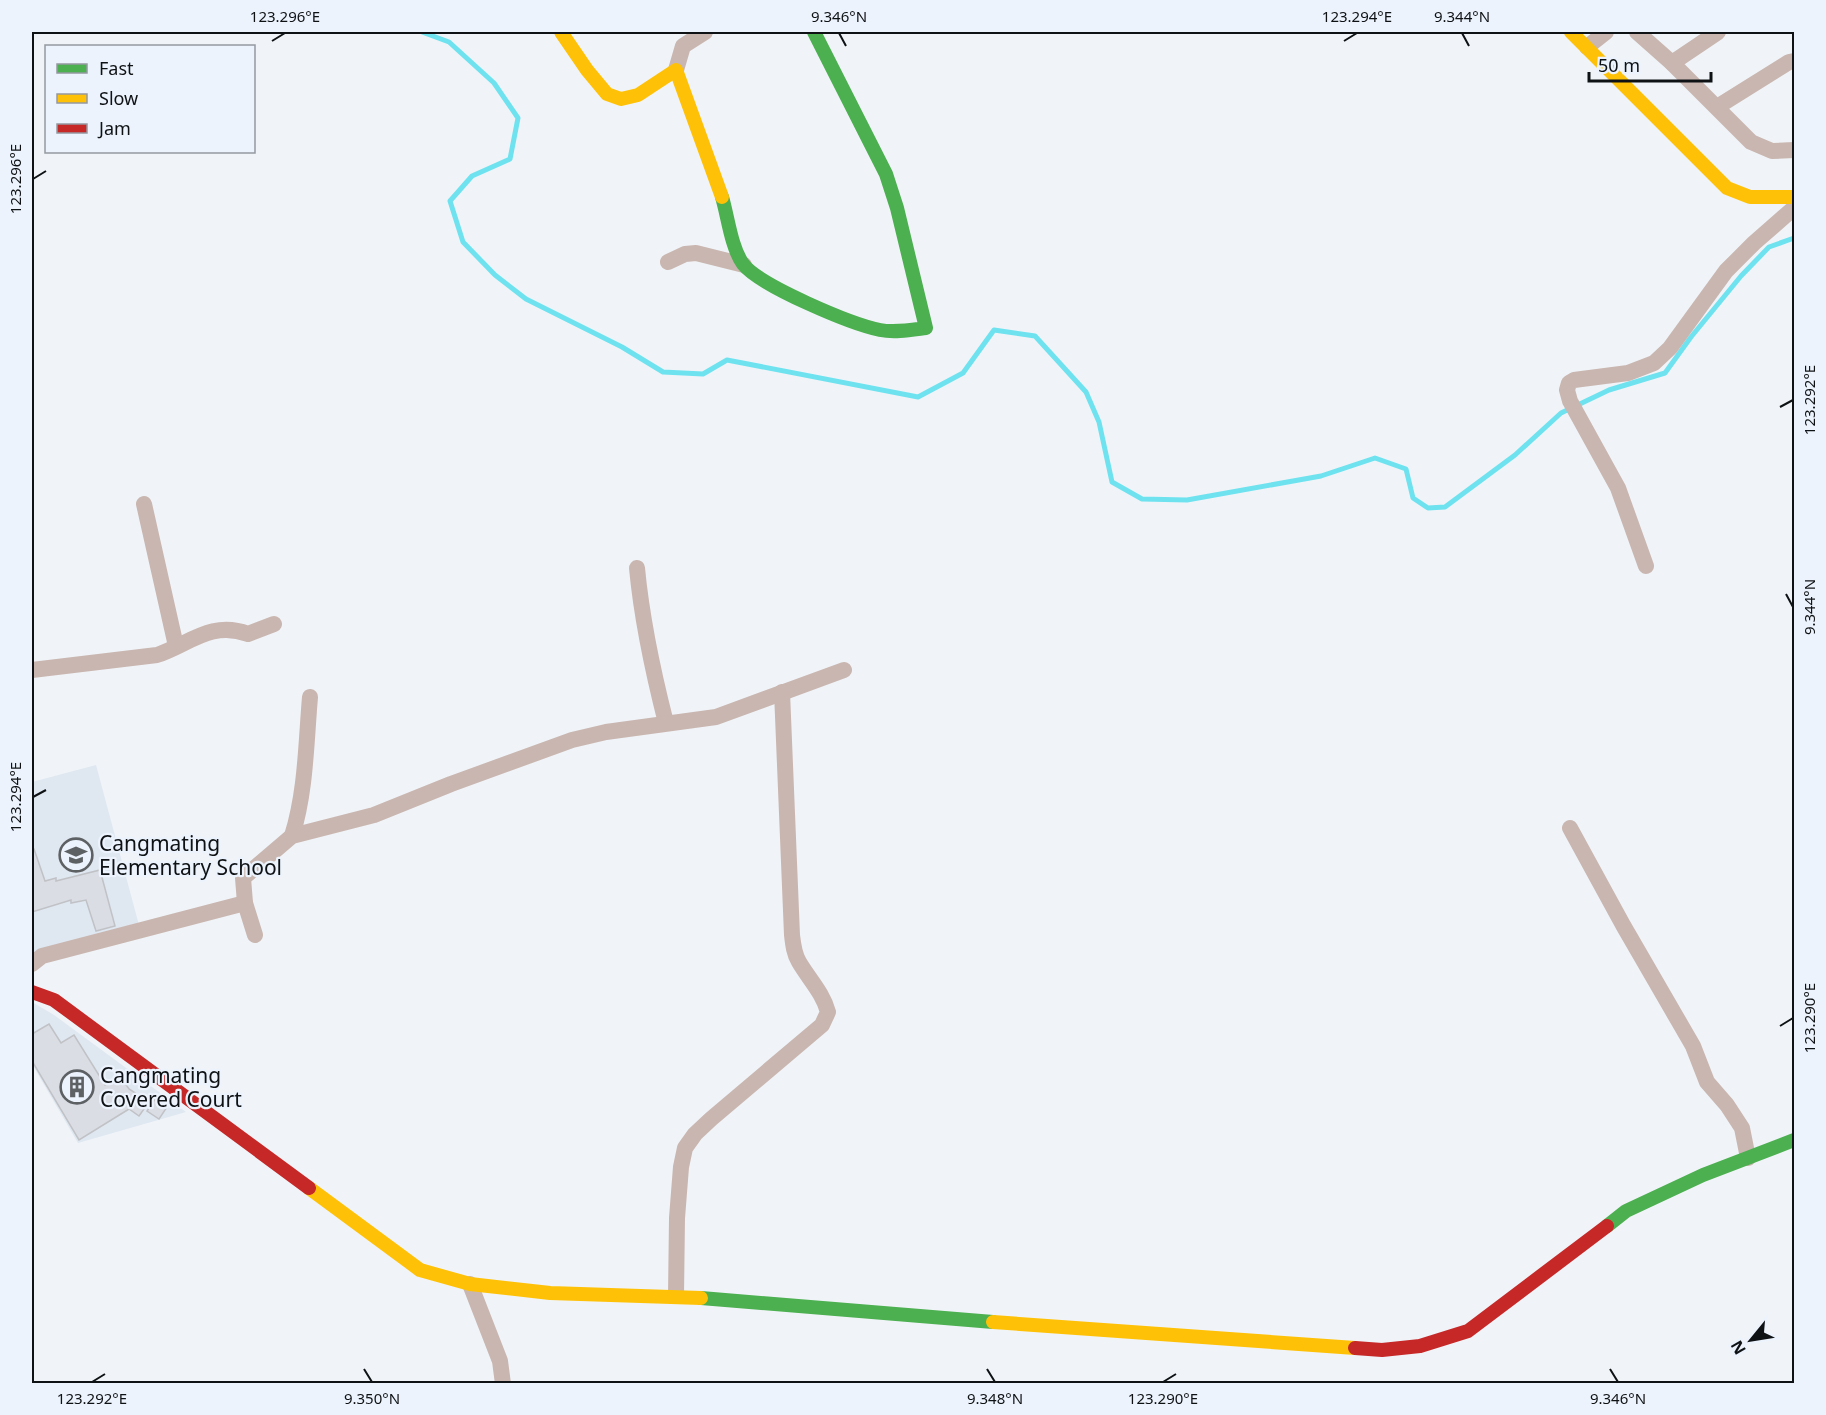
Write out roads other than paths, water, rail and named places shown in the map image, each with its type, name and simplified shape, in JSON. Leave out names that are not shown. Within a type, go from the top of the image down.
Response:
[{"type":"street","points":[[561,32],[607,94],[621,99],[638,95],[676,70]]},
{"type":"street","points":[[705,32],[683,46],[676,70],[744,265]]},
{"type":"street","points":[[668,262],[685,254],[696,254],[744,265],[778,289],[864,326],[883,331],[926,328],[897,207],[886,174],[814,32]]},
{"type":"street","points":[[1571,32],[1727,188],[1749,197],[1794,197]]},
{"type":"street","points":[[1587,47],[1606,32]]},
{"type":"street","points":[[1637,32],[1672,63],[1751,142],[1772,151],[1794,150]]},
{"type":"street","points":[[1672,63],[1718,32]]},
{"type":"street","points":[[1717,107],[1794,61]]},
{"type":"street","points":[[1646,566],[1618,488],[1570,401],[1567,390],[1569,383],[1574,380],[1628,373],[1654,363],[1670,348],[1726,271],[1794,208]]},
{"type":"street","points":[[144,504],[176,646]]},
{"type":"street","points":[[637,568],[641,613],[654,679],[666,723]]},
{"type":"street","points":[[32,670],[157,655],[209,632],[236,630],[248,634],[274,624]]},
{"type":"street","points":[[255,935],[244,903],[243,878],[292,836],[374,814],[572,740],[606,732],[716,717],[844,670]]},
{"type":"street","points":[[676,1296],[677,1218],[681,1167],[685,1148],[695,1134],[711,1119],[822,1025],[828,1012],[825,1002],[798,960],[792,935],[783,692]]},
{"type":"street","points":[[292,836],[303,791],[310,697]]},
{"type":"street","points":[[1570,828],[1693,1046],[1707,1082],[1727,1105],[1742,1128],[1748,1158]]},
{"type":"street","points":[[32,964],[42,956],[244,903]]},
{"type":"street","points":[[32,992],[54,1000],[420,1270],[470,1284],[569,1295],[676,1296],[1131,1333],[1382,1350],[1420,1346],[1468,1331],[1626,1210],[1703,1175],[1794,1140]]},
{"type":"street","points":[[470,1284],[500,1361],[503,1383]]},
{"type":"waterway","points":[[422,32],[449,42],[494,83],[518,118],[510,159],[472,176],[450,201],[463,242],[495,275],[526,299],[622,347],[663,372],[703,374],[727,360],[918,397],[963,373],[994,330],[1035,336],[1086,392],[1099,422],[1112,482],[1142,499],[1187,500],[1321,476],[1375,458],[1406,469],[1413,498],[1428,508],[1445,507],[1515,455],[1561,413],[1609,390],[1665,373],[1741,276],[1769,247],[1794,238]]},
{"type":"place","name":"Cangmating Elementary School","points":[[76,855]]},
{"type":"place","name":"Cangmating Covered Court","points":[[77,1087]]}]
